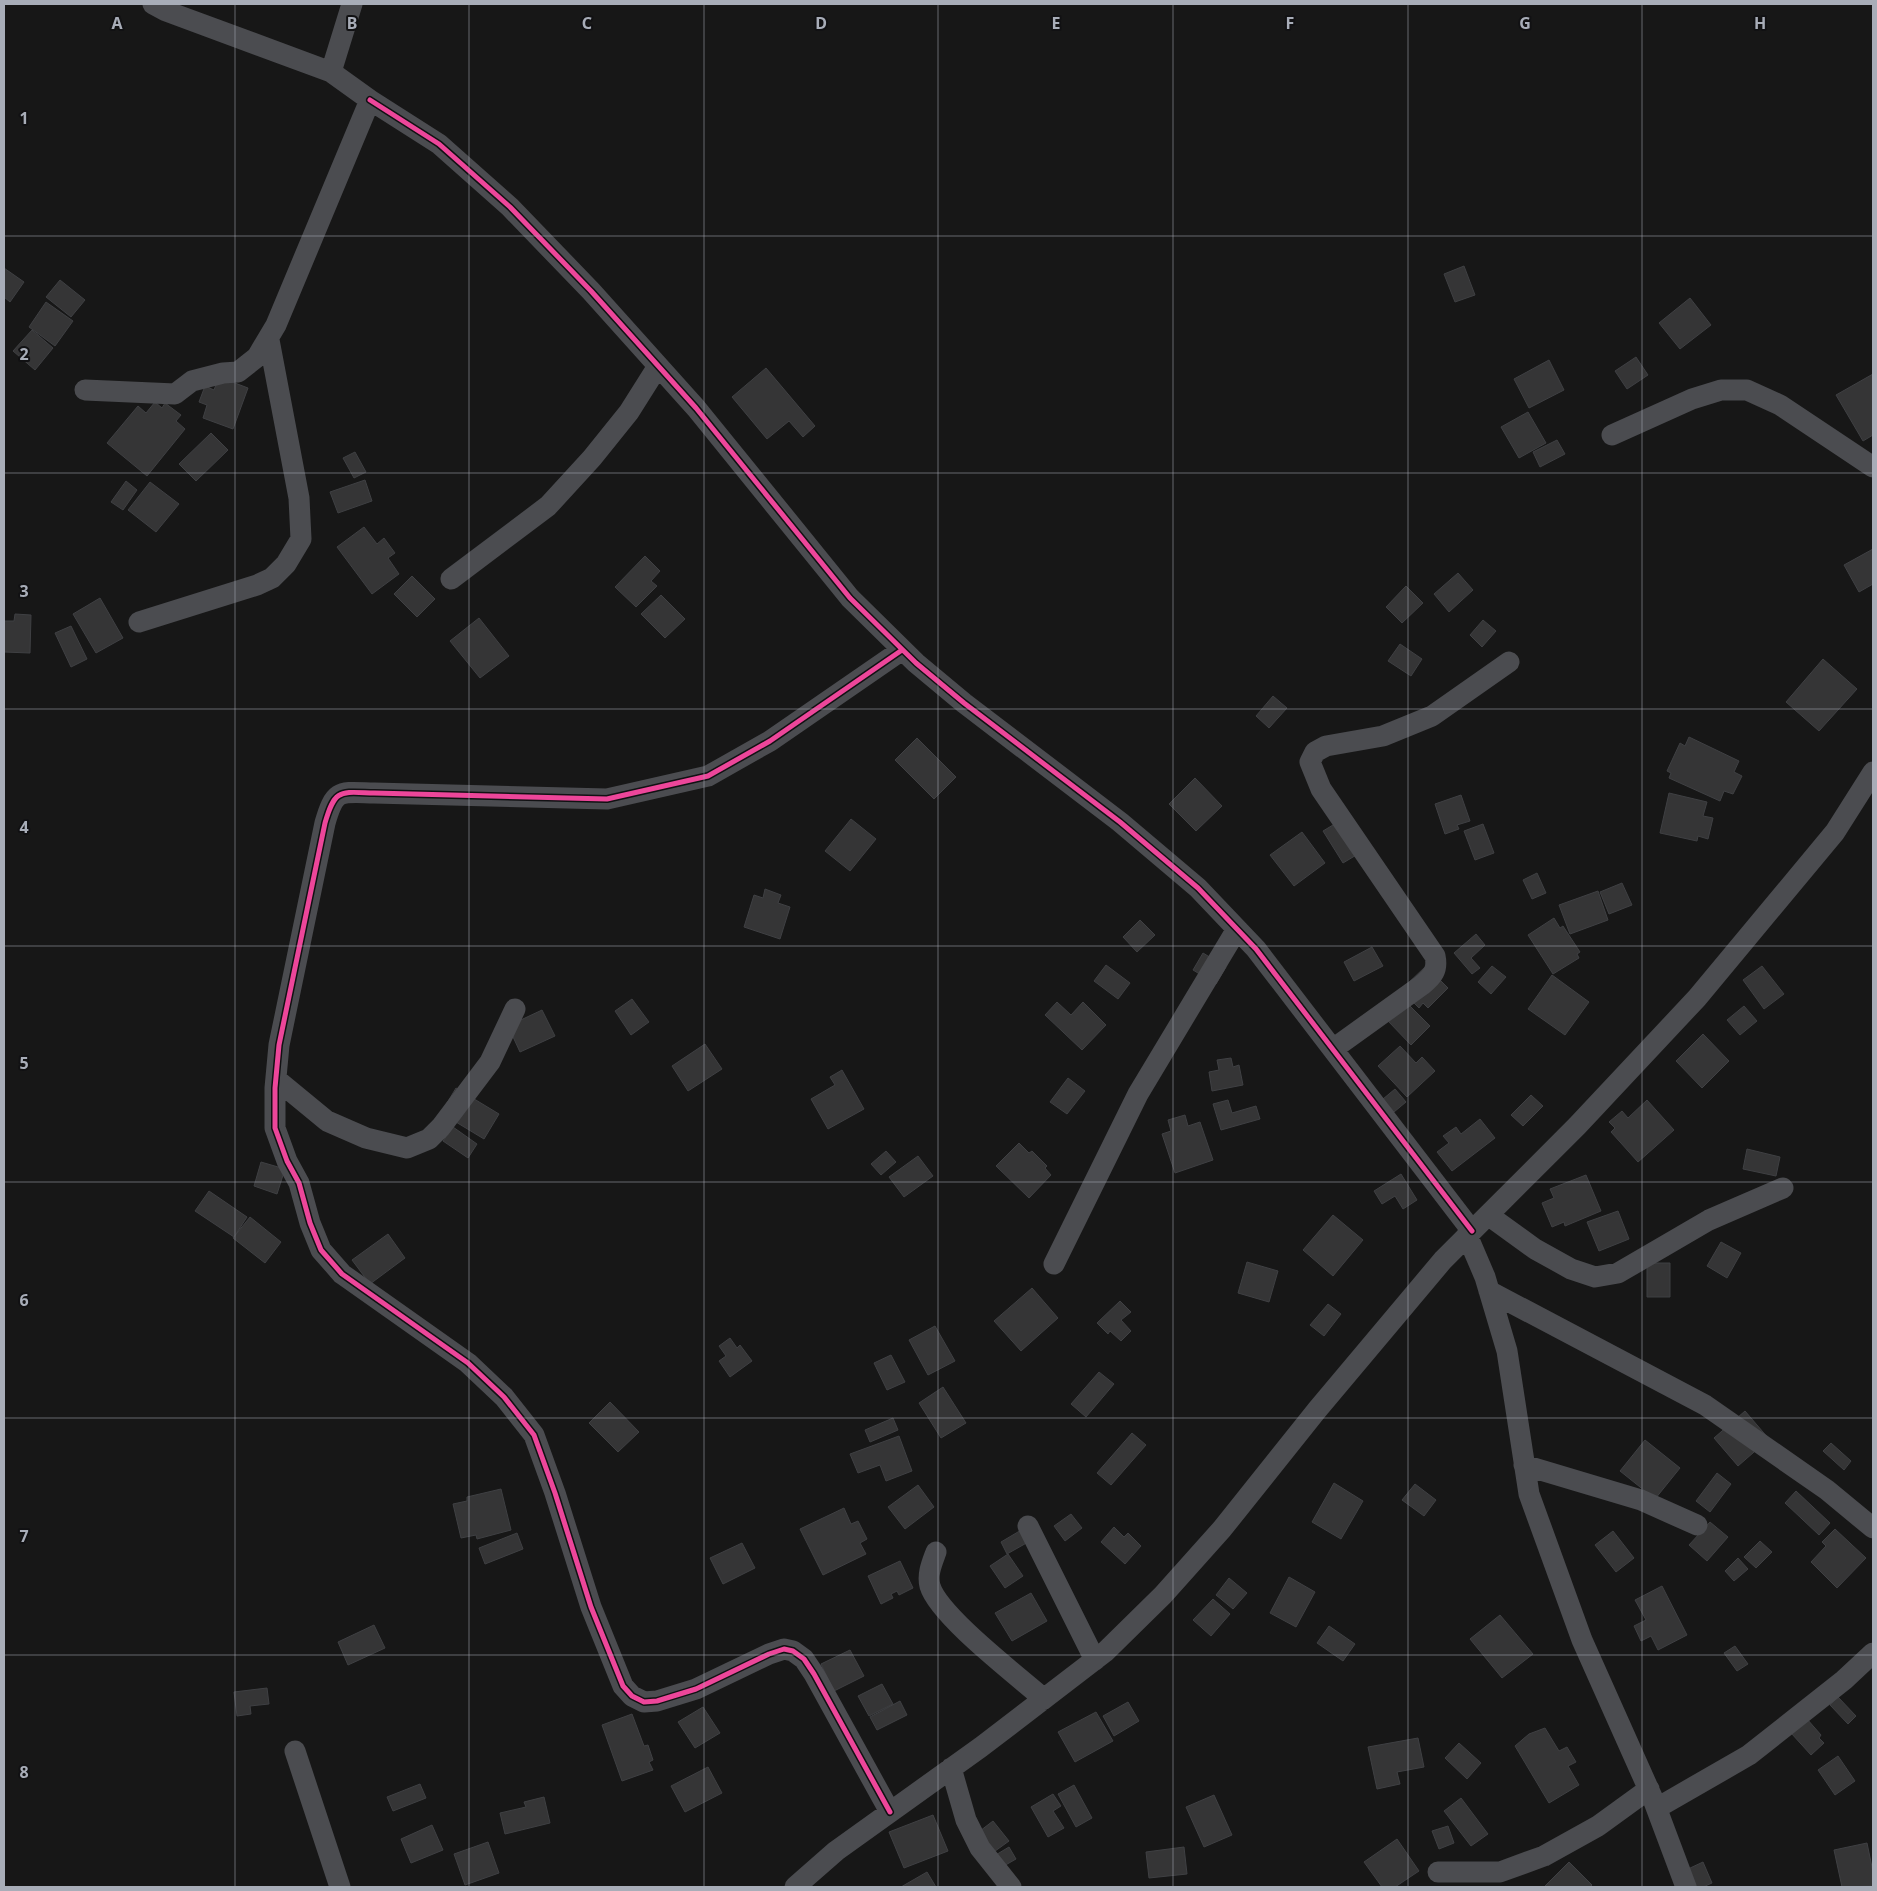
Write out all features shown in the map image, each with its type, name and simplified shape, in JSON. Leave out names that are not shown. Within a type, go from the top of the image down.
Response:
[{"type":"street","points":[[153,4],[166,12],[331,72],[370,100],[439,144],[510,207],[591,291],[696,408],[850,598],[902,650],[964,703],[1120,822],[1198,888],[1256,949],[1470,1233],[1507,1351],[1529,1494],[1582,1640],[1653,1798],[1686,1887]]},
{"type":"street","points":[[331,72],[352,4]]},
{"type":"street","points":[[85,390],[175,394],[192,381],[222,373],[238,372],[257,357],[269,340],[370,100]]},
{"type":"street","points":[[139,622],[257,585],[272,578],[286,564],[301,539],[299,498],[269,340]]},
{"type":"street","points":[[451,579],[548,506],[592,458],[629,412],[658,366]]},
{"type":"street","points":[[1612,435],[1692,399],[1722,390],[1747,390],[1780,405],[1873,467]]},
{"type":"street","points":[[890,1812],[814,1674],[804,1659],[793,1651],[784,1649],[769,1654],[696,1689],[657,1701],[644,1702],[632,1696],[624,1686],[591,1607],[534,1435],[504,1397],[468,1363],[342,1274],[321,1250],[310,1223],[299,1183],[287,1161],[275,1128],[279,1045],[325,823],[331,802],[338,794],[374,792],[608,799],[708,776],[770,741],[902,650]]},
{"type":"street","points":[[1333,1049],[1422,985],[1432,977],[1437,967],[1436,956],[1321,789],[1310,762],[1316,752],[1326,746],[1383,736],[1432,716],[1509,662]]},
{"type":"street","points":[[795,1887],[836,1851],[1095,1660],[1163,1595],[1222,1529],[1317,1410],[1443,1260],[1577,1126],[1698,998],[1835,832],[1873,772]]},
{"type":"street","points":[[1054,1264],[1138,1094],[1237,929]]},
{"type":"street","points":[[276,1079],[327,1120],[366,1138],[407,1148],[429,1139],[441,1127],[490,1062],[515,1009]]},
{"type":"street","points":[[1488,1215],[1535,1249],[1571,1269],[1595,1276],[1618,1273],[1709,1220],[1783,1188]]},
{"type":"street","points":[[1489,1291],[1705,1405],[1827,1490],[1873,1528]]},
{"type":"street","points":[[1524,1465],[1641,1500],[1697,1525]]},
{"type":"street","points":[[1028,1526],[1095,1660]]},
{"type":"street","points":[[936,1552],[929,1571],[930,1586],[941,1603],[966,1632],[1044,1699]]},
{"type":"street","points":[[1438,1872],[1500,1872],[1544,1856],[1653,1798],[1749,1754],[1844,1680],[1873,1654]]},
{"type":"street","points":[[295,1751],[340,1887]]},
{"type":"street","points":[[951,1768],[969,1827],[980,1848],[1010,1887]]},
{"type":"building","points":[[1464,266],[1475,295],[1455,302],[1444,274]]},
{"type":"building","points":[[4,268],[24,282],[10,302],[4,297]]},
{"type":"building","points":[[60,280],[85,300],[71,317],[46,297]]},
{"type":"building","points":[[1690,298],[1711,325],[1680,349],[1659,323]]},
{"type":"building","points":[[46,302],[73,321],[55,346],[29,327]]},
{"type":"building","points":[[32,330],[53,348],[35,370],[13,351]]},
{"type":"building","points":[[1636,357],[1648,375],[1627,389],[1615,371]]},
{"type":"building","points":[[1549,360],[1564,390],[1529,408],[1514,379]]},
{"type":"building","points":[[766,368],[815,426],[803,437],[789,421],[767,439],[732,397]]},
{"type":"building","points":[[1873,374],[1873,435],[1863,441],[1836,395]]},
{"type":"building","points":[[219,377],[248,388],[233,429],[203,418],[207,405],[199,402],[205,386],[214,390]]},
{"type":"building","points":[[155,402],[162,408],[165,403],[181,415],[176,421],[185,429],[147,476],[107,443],[138,406],[146,413]]},
{"type":"building","points":[[1528,412],[1546,443],[1519,458],[1501,427]]},
{"type":"building","points":[[211,433],[228,450],[196,481],[179,464]]},
{"type":"building","points":[[1557,440],[1565,454],[1540,467],[1533,452]]},
{"type":"building","points":[[355,452],[366,472],[354,478],[343,458]]},
{"type":"building","points":[[365,480],[372,501],[338,513],[330,492]]},
{"type":"building","points":[[126,481],[137,490],[123,510],[111,502]]},
{"type":"building","points":[[150,482],[179,504],[156,532],[128,510]]},
{"type":"building","points":[[364,527],[377,544],[384,538],[395,553],[388,558],[399,574],[372,594],[337,547]]},
{"type":"building","points":[[1873,549],[1873,584],[1859,592],[1844,565]]},
{"type":"building","points":[[645,556],[660,571],[651,581],[657,586],[636,607],[615,587]]},
{"type":"building","points":[[1458,573],[1473,590],[1449,612],[1434,594]]},
{"type":"building","points":[[412,576],[435,599],[417,617],[394,594]]},
{"type":"building","points":[[1406,586],[1423,603],[1402,623],[1386,607]]},
{"type":"building","points":[[661,595],[685,619],[665,638],[641,614]]},
{"type":"building","points":[[100,598],[123,638],[96,653],[73,614]]},
{"type":"building","points":[[15,614],[31,615],[30,653],[4,652],[4,621],[14,621]]},
{"type":"building","points":[[479,618],[509,656],[480,678],[450,641]]},
{"type":"building","points":[[1483,620],[1496,631],[1482,647],[1470,635]]},
{"type":"building","points":[[71,626],[87,659],[71,667],[55,633]]},
{"type":"building","points":[[1400,644],[1422,659],[1411,676],[1388,661]]},
{"type":"building","points":[[1823,659],[1857,689],[1819,731],[1786,702]]},
{"type":"building","points":[[1273,696],[1287,708],[1269,728],[1256,716]]},
{"type":"building","points":[[1689,737],[1739,761],[1734,772],[1742,776],[1733,794],[1724,791],[1720,801],[1669,778],[1671,773],[1667,771],[1680,743],[1685,746]]},
{"type":"building","points":[[917,738],[956,777],[934,799],[895,760]]},
{"type":"building","points":[[1195,778],[1222,806],[1196,831],[1169,804]]},
{"type":"building","points":[[1669,793],[1707,802],[1703,816],[1713,818],[1708,839],[1698,836],[1697,841],[1660,833]]},
{"type":"building","points":[[1461,795],[1470,821],[1457,825],[1459,829],[1445,834],[1435,804]]},
{"type":"building","points":[[851,819],[876,839],[850,871],[825,851]]},
{"type":"building","points":[[1338,822],[1358,854],[1343,863],[1323,831]]},
{"type":"building","points":[[1483,824],[1494,853],[1475,860],[1464,831]]},
{"type":"building","points":[[1302,832],[1325,863],[1294,886],[1270,855]]},
{"type":"building","points":[[1537,873],[1546,893],[1532,899],[1523,880]]},
{"type":"building","points":[[1622,883],[1632,905],[1609,914],[1600,892]]},
{"type":"building","points":[[765,889],[781,895],[778,903],[790,907],[780,939],[744,927],[754,895],[763,898]]},
{"type":"building","points":[[1598,891],[1608,920],[1570,934],[1559,905]]},
{"type":"building","points":[[1554,918],[1560,928],[1563,926],[1580,952],[1577,954],[1579,958],[1553,974],[1528,935]]},
{"type":"building","points":[[1140,920],[1155,935],[1137,952],[1123,937]]},
{"type":"building","points":[[1476,934],[1485,945],[1471,958],[1480,968],[1472,974],[1454,953]]},
{"type":"building","points":[[1372,947],[1383,966],[1354,981],[1344,962]]},
{"type":"building","points":[[1203,953],[1226,967],[1216,984],[1193,970]]},
{"type":"building","points":[[1106,965],[1130,983],[1118,999],[1094,981]]},
{"type":"building","points":[[1426,966],[1448,988],[1428,1008],[1423,1003],[1419,1008],[1401,990]]},
{"type":"building","points":[[1492,966],[1506,977],[1491,994],[1478,982]]},
{"type":"building","points":[[1762,966],[1784,994],[1764,1009],[1743,980]]},
{"type":"building","points":[[1552,975],[1589,1002],[1565,1035],[1528,1009]]},
{"type":"building","points":[[632,999],[649,1022],[631,1035],[615,1011]]},
{"type":"building","points":[[1057,1002],[1071,1015],[1083,1002],[1106,1025],[1082,1050],[1045,1015]]},
{"type":"building","points":[[1406,1002],[1430,1026],[1411,1045],[1388,1021]]},
{"type":"building","points":[[1744,1006],[1757,1021],[1740,1035],[1727,1020]]},
{"type":"building","points":[[542,1010],[555,1036],[520,1052],[508,1026]]},
{"type":"building","points":[[1703,1034],[1729,1061],[1702,1088],[1676,1061]]},
{"type":"building","points":[[705,1044],[722,1069],[688,1091],[672,1066]]},
{"type":"building","points":[[1400,1046],[1416,1063],[1422,1057],[1435,1071],[1407,1097],[1378,1066]]},
{"type":"building","points":[[1231,1058],[1233,1067],[1239,1065],[1243,1085],[1212,1091],[1209,1072],[1219,1070],[1217,1060]]},
{"type":"building","points":[[842,1070],[864,1109],[828,1129],[811,1099],[835,1085],[830,1077]]},
{"type":"building","points":[[1068,1078],[1085,1091],[1067,1114],[1050,1102]]},
{"type":"building","points":[[456,1088],[499,1114],[484,1139],[441,1113]]},
{"type":"building","points":[[1395,1089],[1406,1102],[1394,1112],[1383,1099]]},
{"type":"building","points":[[1531,1095],[1543,1106],[1523,1126],[1511,1115]]},
{"type":"building","points":[[1228,1100],[1232,1113],[1256,1106],[1260,1119],[1221,1130],[1213,1104]]},
{"type":"building","points":[[1647,1100],[1674,1130],[1638,1162],[1611,1132],[1615,1128],[1609,1122],[1622,1111],[1628,1118]]},
{"type":"building","points":[[1185,1115],[1188,1126],[1200,1122],[1213,1160],[1175,1173],[1162,1134],[1171,1131],[1168,1120]]},
{"type":"building","points":[[1480,1119],[1495,1138],[1452,1171],[1437,1152],[1449,1143],[1443,1136],[1456,1127],[1461,1134]]},
{"type":"building","points":[[453,1127],[477,1144],[468,1158],[443,1141]]},
{"type":"building","points":[[1019,1143],[1029,1153],[1032,1151],[1047,1166],[1045,1168],[1051,1175],[1029,1198],[996,1166]]},
{"type":"building","points":[[1747,1149],[1780,1157],[1776,1176],[1743,1169]]},
{"type":"building","points":[[886,1151],[896,1162],[881,1175],[871,1164]]},
{"type":"building","points":[[918,1156],[933,1176],[904,1197],[889,1177]]},
{"type":"building","points":[[261,1162],[285,1169],[277,1194],[254,1186]]},
{"type":"building","points":[[1401,1174],[1417,1200],[1403,1209],[1395,1196],[1382,1204],[1374,1191]]},
{"type":"building","points":[[1586,1175],[1601,1211],[1565,1226],[1564,1222],[1552,1227],[1542,1203],[1554,1198],[1550,1189]]},
{"type":"building","points":[[209,1191],[247,1217],[234,1237],[195,1211]]},
{"type":"building","points":[[1618,1211],[1629,1239],[1599,1251],[1587,1222]]},
{"type":"building","points":[[1333,1215],[1363,1240],[1333,1276],[1303,1250]]},
{"type":"building","points":[[250,1217],[281,1242],[265,1263],[233,1238]]},
{"type":"building","points":[[388,1234],[405,1258],[370,1284],[352,1260]]},
{"type":"building","points":[[1721,1242],[1741,1253],[1727,1278],[1707,1266]]},
{"type":"building","points":[[1247,1262],[1278,1271],[1269,1302],[1238,1293]]},
{"type":"building","points":[[1647,1263],[1670,1263],[1670,1297],[1647,1297]]},
{"type":"building","points":[[1032,1288],[1058,1318],[1021,1351],[994,1321]]},
{"type":"building","points":[[1120,1301],[1131,1312],[1121,1320],[1131,1331],[1121,1341],[1110,1331],[1108,1334],[1097,1323]]},
{"type":"building","points":[[1328,1304],[1341,1314],[1324,1336],[1310,1325]]},
{"type":"building","points":[[935,1326],[955,1361],[928,1375],[909,1340]]},
{"type":"building","points":[[730,1338],[737,1348],[740,1345],[752,1361],[730,1377],[719,1361],[726,1356],[719,1346]]},
{"type":"building","points":[[891,1355],[905,1382],[887,1390],[874,1363]]},
{"type":"building","points":[[1099,1372],[1114,1384],[1086,1417],[1071,1404]]},
{"type":"building","points":[[943,1387],[966,1423],[941,1438],[919,1403]]},
{"type":"building","points":[[610,1402],[639,1432],[618,1452],[589,1423]]},
{"type":"building","points":[[1745,1411],[1769,1439],[1738,1466],[1714,1438]]},
{"type":"building","points":[[893,1418],[898,1430],[870,1442],[865,1430]]},
{"type":"building","points":[[1132,1433],[1146,1445],[1111,1485],[1097,1473]]},
{"type":"building","points":[[899,1436],[912,1471],[886,1481],[880,1465],[858,1473],[850,1454]]},
{"type":"building","points":[[1645,1440],[1680,1468],[1655,1499],[1620,1471]]},
{"type":"building","points":[[1831,1443],[1851,1461],[1844,1470],[1823,1451]]},
{"type":"building","points":[[1717,1473],[1731,1484],[1710,1512],[1696,1501]]},
{"type":"building","points":[[1334,1483],[1363,1501],[1341,1539],[1312,1522]]},
{"type":"building","points":[[1415,1484],[1436,1500],[1424,1516],[1402,1500]]},
{"type":"building","points":[[918,1485],[934,1507],[905,1529],[888,1507]]},
{"type":"building","points":[[501,1489],[511,1530],[477,1539],[476,1535],[461,1538],[453,1504],[467,1501],[467,1497]]},
{"type":"building","points":[[1796,1491],[1830,1523],[1819,1535],[1785,1503]]},
{"type":"building","points":[[844,1508],[851,1524],[858,1521],[867,1539],[860,1543],[866,1554],[823,1575],[800,1529]]},
{"type":"building","points":[[1071,1514],[1082,1528],[1065,1541],[1054,1526]]},
{"type":"building","points":[[1710,1522],[1728,1537],[1707,1561],[1689,1545]]},
{"type":"building","points":[[1114,1527],[1124,1537],[1128,1533],[1141,1546],[1125,1564],[1101,1542]]},
{"type":"building","points":[[1023,1529],[1030,1541],[1007,1554],[1001,1542]]},
{"type":"building","points":[[1835,1529],[1866,1558],[1837,1588],[1811,1562],[1826,1546],[1822,1542]]},
{"type":"building","points":[[1613,1531],[1634,1558],[1616,1572],[1595,1545]]},
{"type":"building","points":[[517,1533],[523,1549],[485,1564],[479,1548]]},
{"type":"building","points":[[1760,1541],[1772,1552],[1756,1568],[1744,1557]]},
{"type":"building","points":[[742,1543],[755,1568],[723,1584],[710,1558]]},
{"type":"building","points":[[1008,1554],[1023,1576],[1005,1588],[990,1566]]},
{"type":"building","points":[[1738,1558],[1748,1569],[1734,1581],[1725,1571]]},
{"type":"building","points":[[900,1561],[913,1588],[899,1595],[897,1591],[891,1594],[893,1598],[881,1604],[868,1576]]},
{"type":"building","points":[[1289,1577],[1315,1592],[1296,1627],[1270,1613]]},
{"type":"building","points":[[1229,1578],[1247,1593],[1233,1609],[1216,1595]]},
{"type":"building","points":[[1662,1586],[1687,1635],[1658,1650],[1651,1636],[1641,1641],[1634,1626],[1646,1620],[1635,1600]]},
{"type":"building","points":[[1031,1593],[1047,1621],[1012,1641],[995,1613]]},
{"type":"building","points":[[1213,1599],[1230,1614],[1211,1636],[1193,1620]]},
{"type":"building","points":[[1500,1615],[1533,1654],[1502,1678],[1470,1639]]},
{"type":"building","points":[[374,1625],[385,1648],[348,1665],[338,1642]]},
{"type":"building","points":[[1329,1626],[1355,1644],[1343,1661],[1317,1643]]},
{"type":"building","points":[[1735,1646],[1748,1664],[1737,1671],[1724,1653]]},
{"type":"building","points":[[850,1650],[864,1676],[834,1691],[821,1664]]},
{"type":"building","points":[[882,1684],[893,1704],[869,1716],[858,1696]]},
{"type":"building","points":[[267,1688],[269,1704],[250,1706],[251,1714],[237,1716],[234,1692]]},
{"type":"building","points":[[1838,1697],[1856,1716],[1848,1724],[1830,1705]]},
{"type":"building","points":[[900,1701],[907,1715],[877,1730],[870,1717]]},
{"type":"building","points":[[1128,1702],[1139,1721],[1114,1736],[1103,1716]]},
{"type":"building","points":[[703,1707],[720,1733],[695,1748],[678,1722]]},
{"type":"building","points":[[1096,1712],[1113,1741],[1075,1762],[1058,1732]]},
{"type":"building","points":[[632,1714],[644,1746],[648,1745],[653,1760],[649,1762],[653,1770],[622,1781],[602,1725]]},
{"type":"building","points":[[1807,1719],[1821,1735],[1819,1738],[1824,1743],[1811,1755],[1791,1733]]},
{"type":"building","points":[[1545,1728],[1559,1751],[1567,1747],[1576,1762],[1568,1766],[1579,1785],[1549,1803],[1515,1746],[1529,1734]]},
{"type":"building","points":[[1418,1738],[1424,1767],[1397,1772],[1400,1784],[1377,1789],[1368,1747]]},
{"type":"building","points":[[1459,1743],[1481,1763],[1467,1779],[1445,1758]]},
{"type":"building","points":[[1838,1756],[1855,1781],[1835,1795],[1818,1770]]},
{"type":"building","points":[[708,1767],[722,1793],[685,1812],[671,1786]]},
{"type":"building","points":[[420,1784],[426,1798],[393,1811],[387,1797]]},
{"type":"building","points":[[1074,1785],[1092,1818],[1076,1827],[1058,1794]]},
{"type":"building","points":[[1053,1794],[1061,1806],[1053,1811],[1064,1828],[1048,1837],[1031,1807]]},
{"type":"building","points":[[1214,1795],[1232,1835],[1204,1847],[1186,1807]]},
{"type":"building","points":[[544,1797],[550,1823],[505,1834],[500,1813],[526,1807],[524,1802]]},
{"type":"building","points":[[1461,1798],[1488,1834],[1471,1846],[1444,1811]]},
{"type":"building","points":[[933,1815],[948,1851],[904,1868],[889,1832]]},
{"type":"building","points":[[993,1821],[1009,1841],[991,1854],[976,1834]]},
{"type":"building","points":[[432,1825],[443,1850],[411,1863],[401,1839]]},
{"type":"building","points":[[1448,1826],[1454,1843],[1439,1849],[1432,1831]]},
{"type":"building","points":[[1397,1839],[1419,1871],[1395,1887],[1382,1887],[1364,1862]]},
{"type":"building","points":[[488,1842],[499,1873],[465,1885],[454,1854]]},
{"type":"building","points":[[1867,1843],[1873,1872],[1873,1886],[1842,1887],[1834,1850]]},
{"type":"building","points":[[1009,1847],[1016,1859],[1002,1867],[994,1856]]},
{"type":"building","points":[[1184,1847],[1187,1874],[1149,1878],[1146,1852]]},
{"type":"building","points":[[1569,1862],[1592,1885],[1590,1887],[1544,1887]]},
{"type":"building","points":[[1703,1862],[1712,1883],[1703,1887],[1697,1887],[1688,1869]]},
{"type":"building","points":[[927,1872],[936,1887],[901,1887]]},
{"type":"cycle path","points":[[370,100],[439,144],[510,207],[591,291],[696,408],[850,598],[916,663],[964,703],[1120,822],[1198,888],[1256,949],[1472,1231]]},
{"type":"cycle path","points":[[890,1812],[814,1674],[804,1659],[793,1651],[784,1649],[769,1654],[696,1689],[657,1701],[644,1702],[632,1696],[623,1686],[591,1607],[555,1493],[534,1435],[504,1397],[468,1363],[342,1274],[321,1250],[310,1223],[299,1183],[287,1161],[275,1128],[275,1088],[279,1045],[325,823],[332,803],[340,794],[353,792],[607,799],[708,776],[770,741],[902,650]]}]
